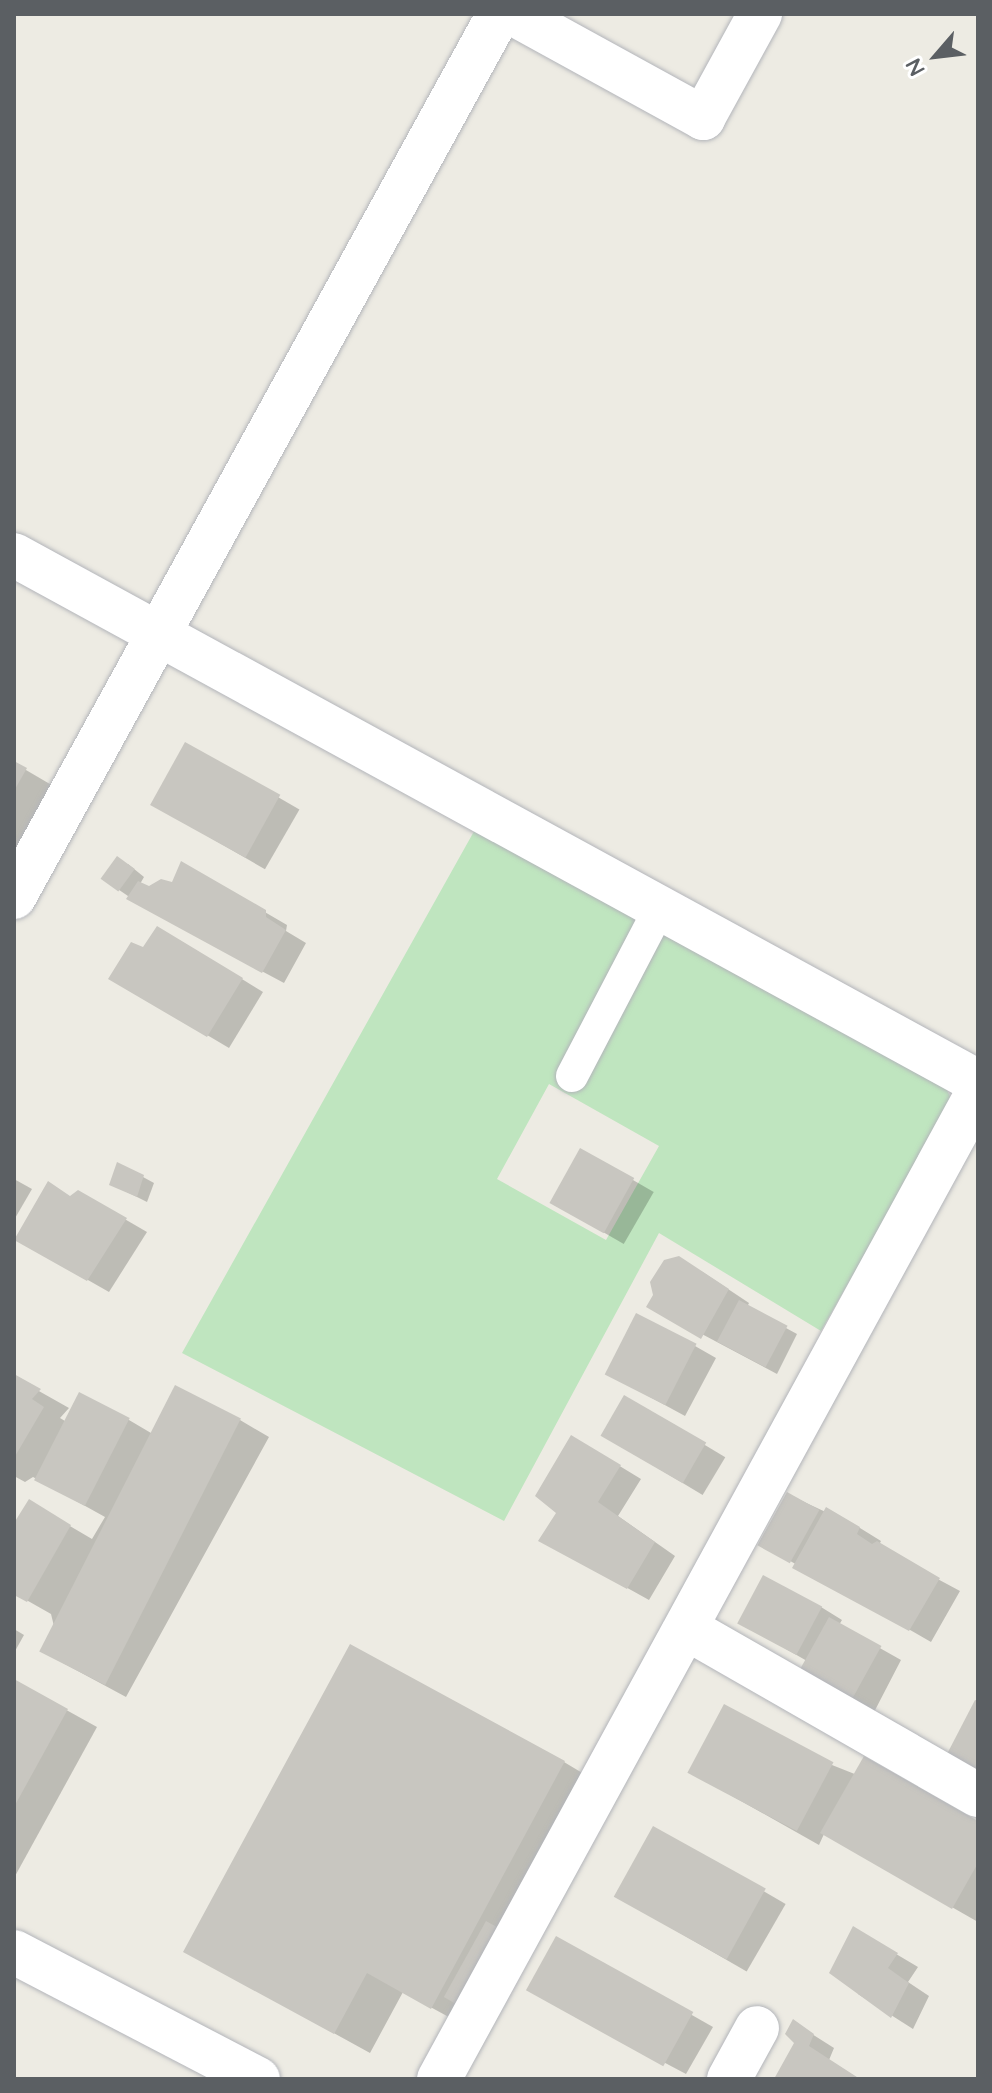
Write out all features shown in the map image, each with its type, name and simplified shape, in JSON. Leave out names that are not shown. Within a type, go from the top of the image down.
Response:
[{"type":"street","points":[[14,897],[499,14]]},
{"type":"street","points":[[514,14],[703,118],[760,14]]},
{"type":"street","points":[[14,555],[978,1082]]},
{"type":"street","points":[[439,2079],[978,1092]]},
{"type":"street","points":[[686,1628],[978,1795]]},
{"type":"street","points":[[14,1952],[258,2079]]},
{"type":"street","points":[[729,2079],[757,2028]]},
{"type":"lane","points":[[572,1076],[660,908]]},
{"type":"green space","points":[[477,826],[943,1081],[952,1101],[821,1331],[659,1233],[504,1521],[182,1353]],"holes":[[[549,1084],[659,1146],[606,1240],[497,1179]]]},
{"type":"building","points":[[185,742],[280,795],[245,858],[150,805]]},
{"type":"building","points":[[14,761],[27,768],[14,791]]},
{"type":"building","points":[[117,856],[135,869],[118,892],[101,879]]},
{"type":"building","points":[[181,861],[266,910],[266,917],[286,930],[262,973],[126,899],[138,881],[149,886],[161,879],[172,882]]},
{"type":"building","points":[[157,926],[243,978],[207,1037],[108,979],[131,942],[143,947]]},
{"type":"building","points":[[580,1148],[634,1178],[604,1233],[549,1203]]},
{"type":"building","points":[[117,1162],[144,1175],[137,1197],[109,1185]]},
{"type":"building","points":[[48,1181],[70,1196],[78,1190],[127,1218],[87,1281],[14,1240]]},
{"type":"building","points":[[679,1256],[729,1289],[701,1339],[646,1307],[653,1295],[650,1282],[664,1260]]},
{"type":"building","points":[[739,1300],[788,1326],[765,1367],[717,1341]]},
{"type":"building","points":[[636,1313],[697,1344],[665,1405],[605,1374]]},
{"type":"building","points":[[14,1374],[41,1389],[32,1399],[44,1407],[14,1458]]},
{"type":"building","points":[[175,1385],[241,1419],[105,1685],[39,1651]]},
{"type":"building","points":[[79,1392],[130,1418],[85,1506],[34,1480]]},
{"type":"building","points":[[624,1395],[706,1442],[683,1483],[600,1436]]},
{"type":"building","points":[[571,1435],[621,1465],[598,1502],[655,1542],[627,1589],[538,1541],[556,1513],[535,1496]]},
{"type":"building","points":[[787,1492],[819,1510],[790,1563],[757,1545]]},
{"type":"building","points":[[29,1499],[71,1525],[27,1602],[14,1595],[14,1523]]},
{"type":"building","points":[[826,1507],[860,1527],[857,1534],[872,1544],[877,1541],[940,1578],[909,1631],[792,1568]]},
{"type":"building","points":[[763,1575],[822,1606],[796,1655],[737,1624]]},
{"type":"building","points":[[829,1617],[881,1646],[849,1706],[796,1676]]},
{"type":"building","points":[[350,1644],[565,1761],[431,2009],[367,1973],[334,2034],[183,1952]]},
{"type":"building","points":[[14,1679],[68,1709],[14,1807]]},
{"type":"building","points":[[975,1700],[978,1701],[978,1771],[947,1754]]},
{"type":"building","points":[[724,1704],[833,1762],[797,1831],[687,1773]]},
{"type":"building","points":[[864,1756],[978,1821],[978,1863],[952,1909],[820,1833]]},
{"type":"building","points":[[653,1826],[766,1889],[727,1959],[614,1897]]},
{"type":"building","points":[[486,1921],[497,1927],[455,2003],[444,1997]]},
{"type":"building","points":[[853,1926],[898,1953],[888,1968],[909,1983],[891,2018],[829,1973]]},
{"type":"building","points":[[556,1936],[693,2012],[663,2066],[526,1990]]},
{"type":"building","points":[[793,2019],[814,2034],[809,2046],[860,2079],[774,2079],[794,2043],[785,2034]]}]
